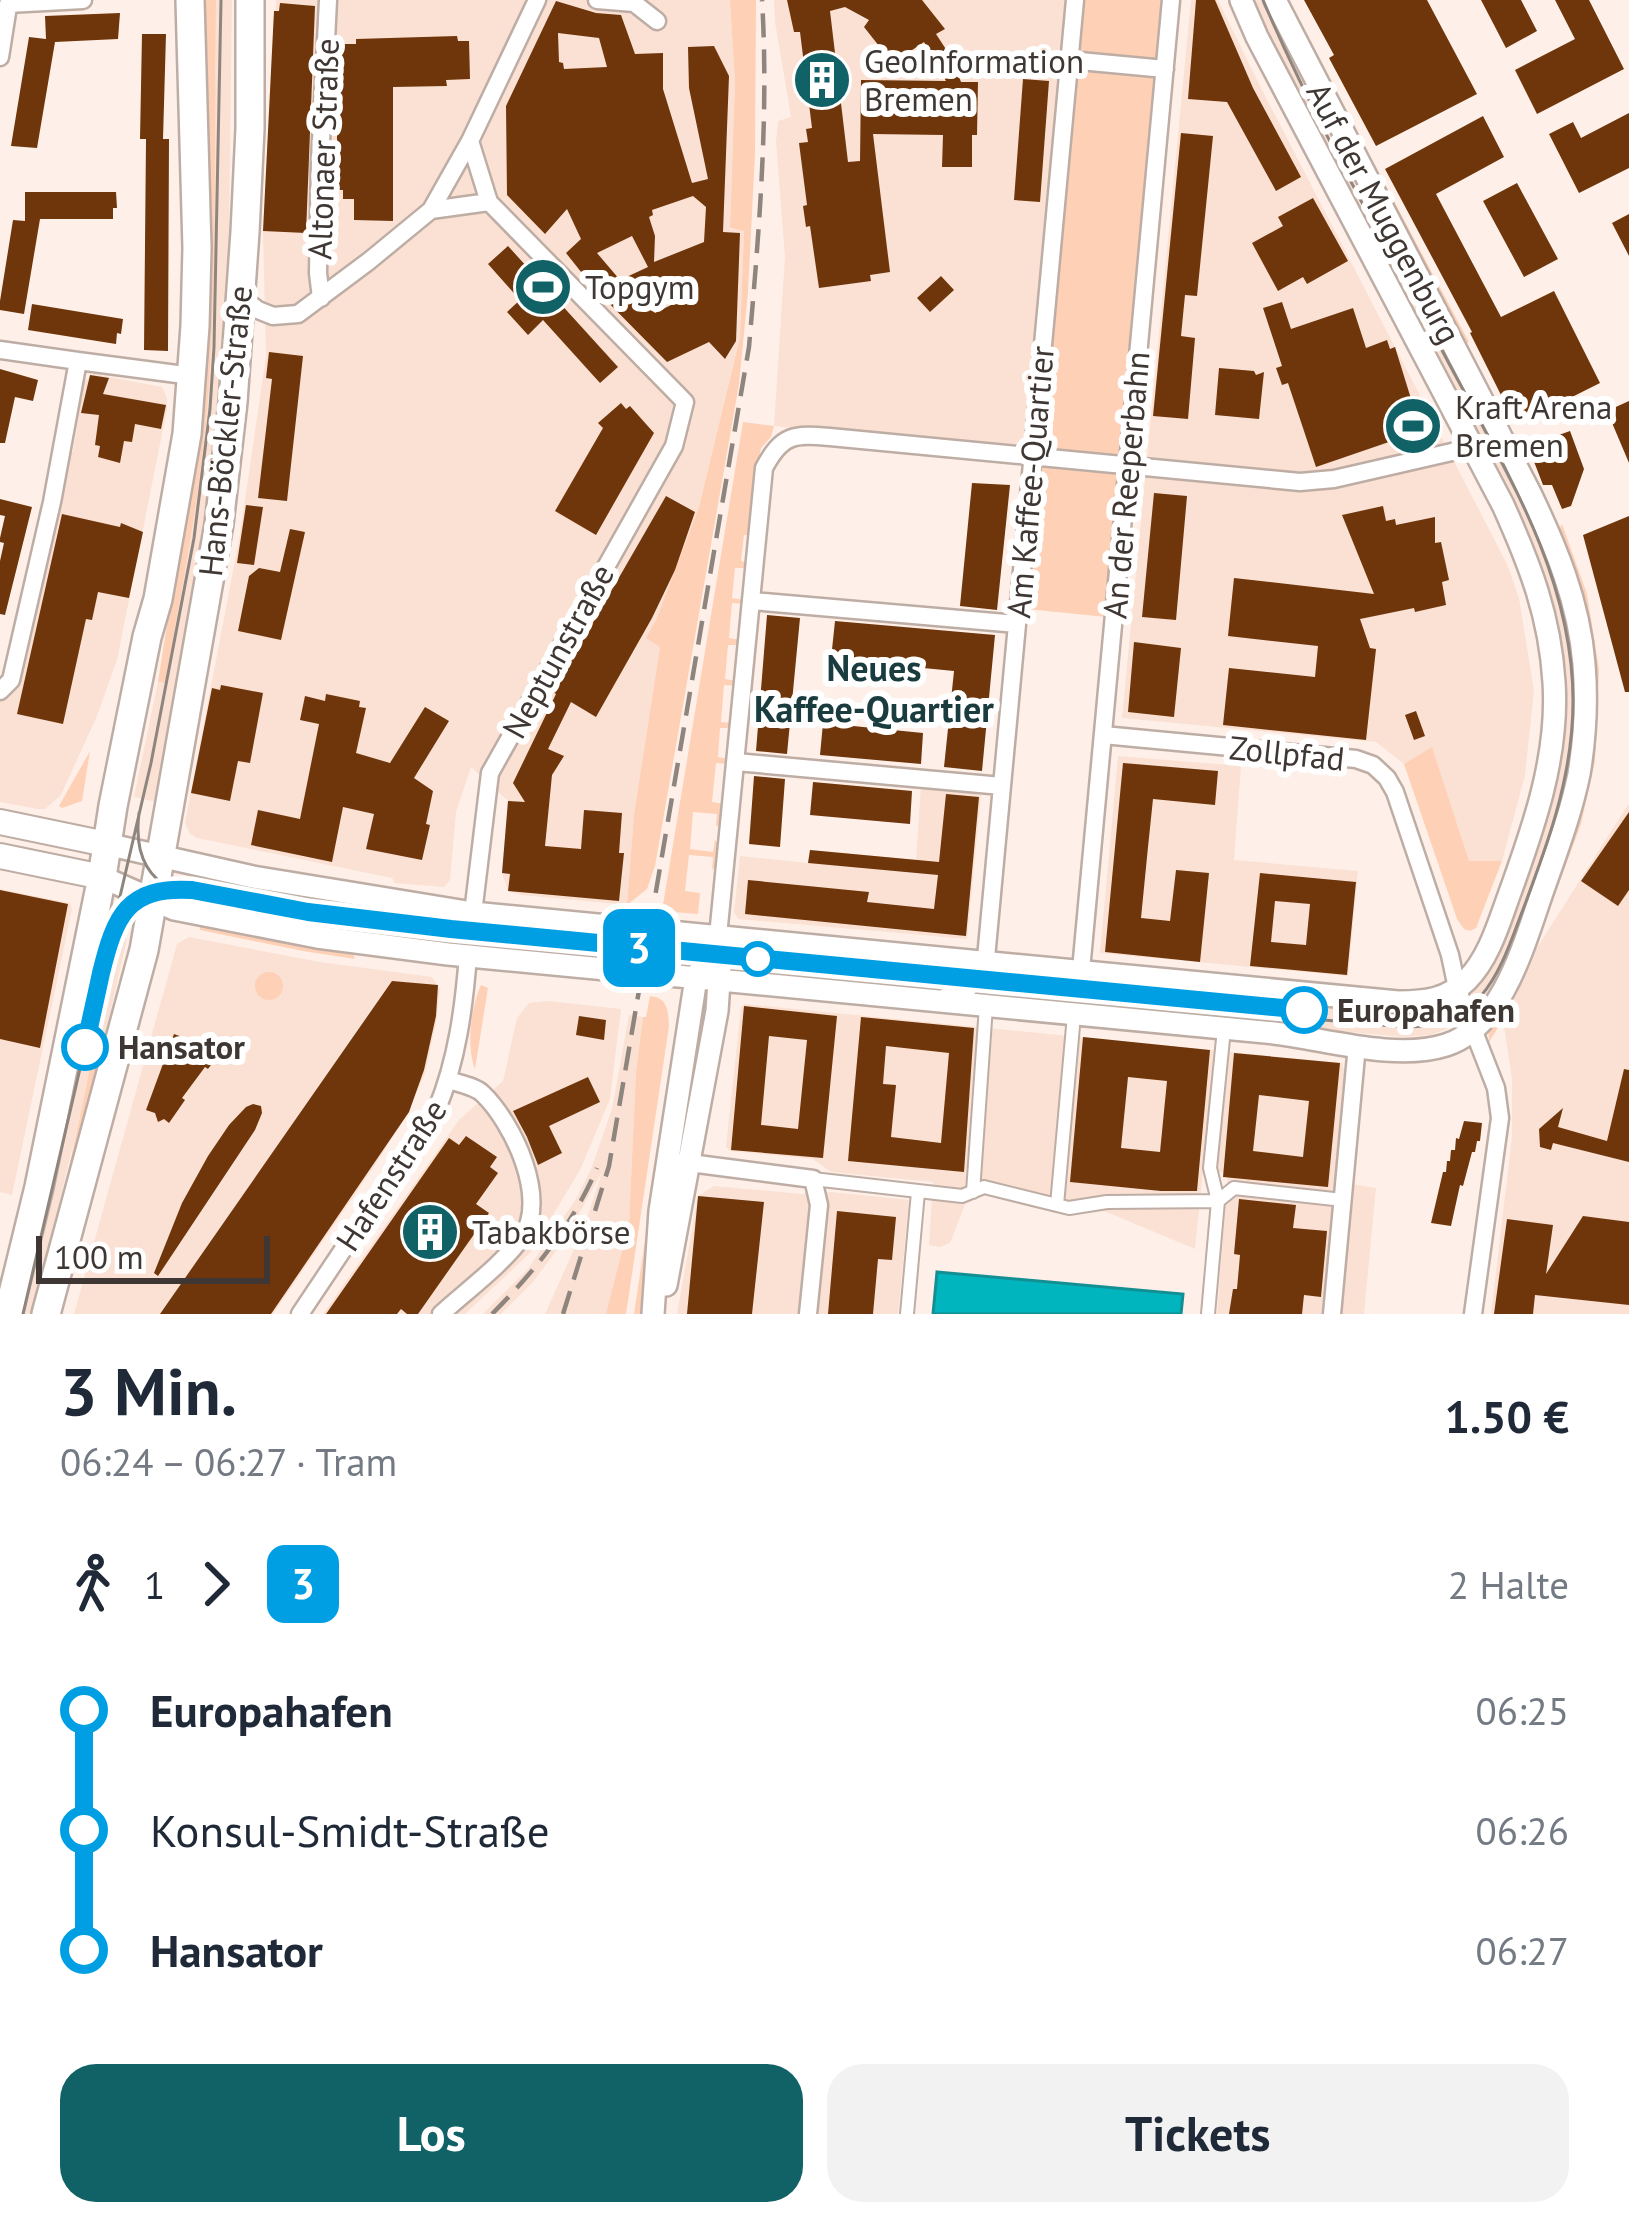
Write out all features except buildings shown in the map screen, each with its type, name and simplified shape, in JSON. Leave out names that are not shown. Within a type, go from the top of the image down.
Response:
[{"type":"main road","name":"Hans-Böckler-Straße","points":[[8,1314],[39,1187],[187,434],[197,248],[190,0]]},
{"type":"main road","name":"Hans-Böckler-Straße","points":[[46,1314],[144,950],[219,524],[241,297],[250,129],[250,0]]},
{"type":"main road","points":[[0,822],[106,844]]},
{"type":"main road","points":[[0,856],[102,877]]},
{"type":"street","points":[[0,57],[8,2],[83,0]]},
{"type":"street","name":"Altonaer Straße","points":[[321,298],[320,162],[328,0]]},
{"type":"street","points":[[241,297],[273,316],[298,314],[431,210],[470,141],[537,0]]},
{"type":"street","points":[[597,0],[634,3],[657,21]]},
{"type":"street","name":"Am Kaffee-Quartier","points":[[986,962],[1075,0]]},
{"type":"street","name":"An der Reeperbahn","points":[[1081,970],[1171,0]]},
{"type":"street","name":"Auf der Muggenburg","points":[[1241,0],[1503,505],[1540,592],[1551,650],[1555,718],[1545,784],[1526,852],[1488,947],[1479,965],[1457,988]]},
{"type":"street","name":"Auf der Muggenburg","points":[[1275,0],[1529,491],[1564,569],[1580,629],[1585,718],[1574,797],[1514,971],[1472,1030]]},
{"type":"street","points":[[1069,61],[1165,69]]},
{"type":"street","points":[[431,210],[489,202],[470,141]]},
{"type":"street","name":"Neptunstraße","points":[[473,914],[490,773],[674,446],[686,402],[489,202]]},
{"type":"street","points":[[0,350],[192,376]]},
{"type":"street","points":[[0,691],[11,680],[78,361]]},
{"type":"street","points":[[656,1314],[660,1211],[680,1161],[721,980],[718,936],[764,468],[776,446],[796,435],[1300,482],[1334,479],[1472,444]]},
{"type":"street","points":[[752,601],[1017,624]]},
{"type":"street","name":"Zollpfad","points":[[1103,735],[1334,756],[1373,765],[1387,778],[1450,955],[1457,988],[1496,1088],[1500,1114],[1473,1314]]},
{"type":"street","points":[[736,762],[1001,786]]},
{"type":"street","points":[[106,844],[257,878],[473,914],[1398,1002],[1435,1000],[1457,988]]},
{"type":"street","points":[[102,877],[174,909],[317,937],[468,956],[1274,1033],[1395,1050],[1448,1045],[1472,1030]]},
{"type":"street","points":[[468,956],[473,914]]},
{"type":"street","points":[[680,1161],[696,978],[718,936]]},
{"type":"street","name":"Hafenstraße","points":[[299,1314],[437,1109],[458,1038],[468,956]]},
{"type":"street","points":[[931,1000],[966,991],[986,969],[986,962]]},
{"type":"street","points":[[973,1192],[986,1006]]},
{"type":"street","points":[[1057,1205],[1074,1015]]},
{"type":"street","points":[[1208,1314],[1218,1201],[1210,1168],[1224,1029]]},
{"type":"street","points":[[1332,1314],[1357,1045]]},
{"type":"street","points":[[441,1314],[524,1235],[533,1210],[525,1165],[508,1125],[480,1090],[449,1079]]},
{"type":"street","points":[[680,1161],[962,1196],[984,1187],[1070,1208],[1107,1202],[1218,1201],[1234,1188],[1343,1200]]},
{"type":"street","points":[[808,1314],[819,1205],[813,1179]]},
{"type":"street","points":[[907,1314],[919,1192]]},
{"type":"shaded area","points":[[198,0],[216,0],[210,361],[199,480],[165,683],[158,682],[187,496]]},
{"type":"shaded area","points":[[216,0],[232,0],[228,302],[220,430],[157,802],[134,797],[158,682],[164,683],[202,462],[213,284]]},
{"type":"shaded area","points":[[276,0],[730,0],[735,83],[730,229],[744,230],[740,336],[699,507],[647,638],[660,647],[634,814],[627,905],[508,891],[502,873],[508,801],[471,767],[456,812],[450,880],[444,887],[395,883],[392,878],[197,838],[185,823],[240,534],[266,356],[263,233]]},
{"type":"shaded area","points":[[730,0],[756,0],[755,153],[739,384],[655,866],[647,889],[627,905],[634,814],[660,647],[646,638],[699,507],[740,337],[744,231],[730,228],[735,83]]},
{"type":"shaded area","points":[[774,0],[1082,0],[1039,455],[774,426],[785,257],[776,142],[778,121],[791,117]]},
{"type":"shaded area","points":[[1082,0],[1165,0],[1106,617],[1027,609]]},
{"type":"shaded area","points":[[1191,0],[1218,0],[1507,564],[1519,598],[1534,691],[1525,775],[1502,861],[1469,861],[1432,748],[1404,764],[1376,742],[1122,718]]},
{"type":"shaded area","points":[[1246,0],[1269,0],[1510,467],[1559,575],[1578,668],[1573,767],[1506,974],[1474,1015],[1461,1023],[1431,1035],[1403,1037],[750,976],[752,948],[1419,1009],[1445,1007],[1457,1000],[1546,805],[1555,637]]},
{"type":"shaded area","points":[[1307,38],[1469,342],[1460,346]]},
{"type":"shaded area","points":[[94,374],[162,387],[167,409],[117,660],[61,795],[45,809],[38,809],[0,802],[0,689],[10,680],[58,451],[73,452],[84,382]]},
{"type":"shaded area","points":[[743,422],[774,426],[761,448],[750,535],[744,535],[741,561],[747,568],[735,568],[732,598],[744,604],[732,603],[729,638],[741,640],[741,645],[728,645],[725,679],[737,681],[736,686],[724,685],[721,722],[733,723],[732,728],[720,728],[718,757],[729,759],[729,764],[716,763],[712,802],[725,804],[722,825],[716,826],[717,814],[693,812],[690,849],[713,852],[715,840],[720,844],[718,865],[712,870],[713,857],[689,855],[685,891],[700,893],[698,914],[662,911]]},
{"type":"shaded area","points":[[1562,524],[1587,594],[1599,669],[1595,761],[1581,824],[1533,954],[1489,1042],[1488,1028],[1588,758],[1557,534]]},
{"type":"shaded area","points":[[1432,747],[1469,861],[1502,861],[1476,928],[1470,931],[1457,919],[1404,764]]},
{"type":"shaded area","points":[[90,751],[82,801],[62,808],[59,806]]},
{"type":"shaded area","points":[[1118,756],[1241,766],[1234,860],[1358,871],[1348,976],[1100,953]]},
{"type":"shaded area","points":[[921,786],[981,795],[967,939],[738,919],[734,912],[740,856],[808,863],[810,850],[916,860]]},
{"type":"shaded area","points":[[1629,803],[1629,1314],[1491,1314],[1512,1137],[1512,1079],[1503,1020],[1533,954]]},
{"type":"shaded area","points":[[208,883],[440,924],[435,925],[434,938],[313,929],[204,904],[233,910],[237,895],[207,888]]},
{"type":"shaded area","points":[[0,889],[70,903],[72,909],[12,1195],[0,1192]]},
{"type":"shaded area","points":[[200,925],[353,953],[355,959],[200,930]]},
{"type":"shaded area","points":[[513,926],[641,939],[637,964],[511,953]]},
{"type":"shaded area","points":[[100,931],[127,939],[33,1314],[20,1314]]},
{"type":"shaded area","points":[[189,937],[432,977],[440,989],[425,1073],[408,1112],[375,1165],[273,1314],[74,1314],[177,944]]},
{"type":"shaded area","points":[[269,972],[279,976],[283,986],[279,996],[269,1000],[259,996],[255,986],[259,976]]},
{"type":"shaded area","points":[[481,985],[488,988],[475,1069],[471,1027]]},
{"type":"shaded area","points":[[650,996],[664,1002],[669,1026],[626,1314],[606,1314],[629,1224],[636,1071]]},
{"type":"shaded area","points":[[529,1003],[621,1009],[610,1099],[580,1170],[530,1253],[465,1314],[323,1314],[459,1120],[503,1081],[517,1018]]},
{"type":"shaded area","points":[[745,1004],[1342,1063],[1346,1078],[1338,1182],[1376,1188],[1364,1314],[1217,1314],[1228,1173],[1203,1171],[1195,1249],[1097,1208],[986,1191],[968,1197],[950,1243],[940,1247],[929,1245],[933,1182],[831,1172],[813,1159],[730,1151],[726,1147]]},
{"type":"shaded area","points":[[629,1015],[643,1017],[629,1224],[607,1314],[545,1314],[584,1227],[602,1172],[565,1239],[533,1282],[501,1314],[483,1314],[527,1270],[591,1169],[612,1109]]},
{"type":"shaded area","points":[[92,1060],[99,1062],[55,1232]]},
{"type":"shaded area","points":[[664,1130],[645,1314],[634,1314],[661,1133]]},
{"type":"shaded area","points":[[714,1186],[909,1200],[898,1314],[677,1314],[698,1196]]},
{"type":"water","points":[[937,1272],[1183,1294],[1181,1314],[933,1314]]},
{"type":"tram line","points":[[23,1314],[151,763],[194,538],[214,347],[221,0]]},
{"type":"tram line","points":[[139,813],[143,858],[162,884],[202,900],[318,920],[737,966],[1404,1027],[1429,1025],[1467,1009],[1502,962],[1539,867],[1563,786],[1573,701],[1561,609],[1548,565],[1511,479],[1327,135],[1263,0]]},
{"type":"tram line","name":"3","points":[[85,1047],[119,916],[148,893],[175,889],[308,912],[492,934],[1304,1010]]},
{"type":"tram line","points":[[108,945],[133,902],[153,892],[181,889]]},
{"type":"railway","points":[[563,1314],[609,1166],[749,347],[764,130],[762,0]]},
{"type":"railway","points":[[492,1314],[552,1246],[597,1168]]},
{"type":"place","name":"GeoInformation Bremen","points":[[822,80]]},
{"type":"place","name":"Topgym","points":[[543,287]]},
{"type":"place","name":"Kraft Arena Bremen","points":[[1413,426]]},
{"type":"place","name":"Europahafen","points":[[1304,1010]]},
{"type":"place","name":"Hansator","points":[[85,1047]]},
{"type":"place","name":"Tabakbörse","points":[[430,1232]]},
{"type":"district","name":"Neues Kaffee-Quartier","points":[[874,688]]}]
